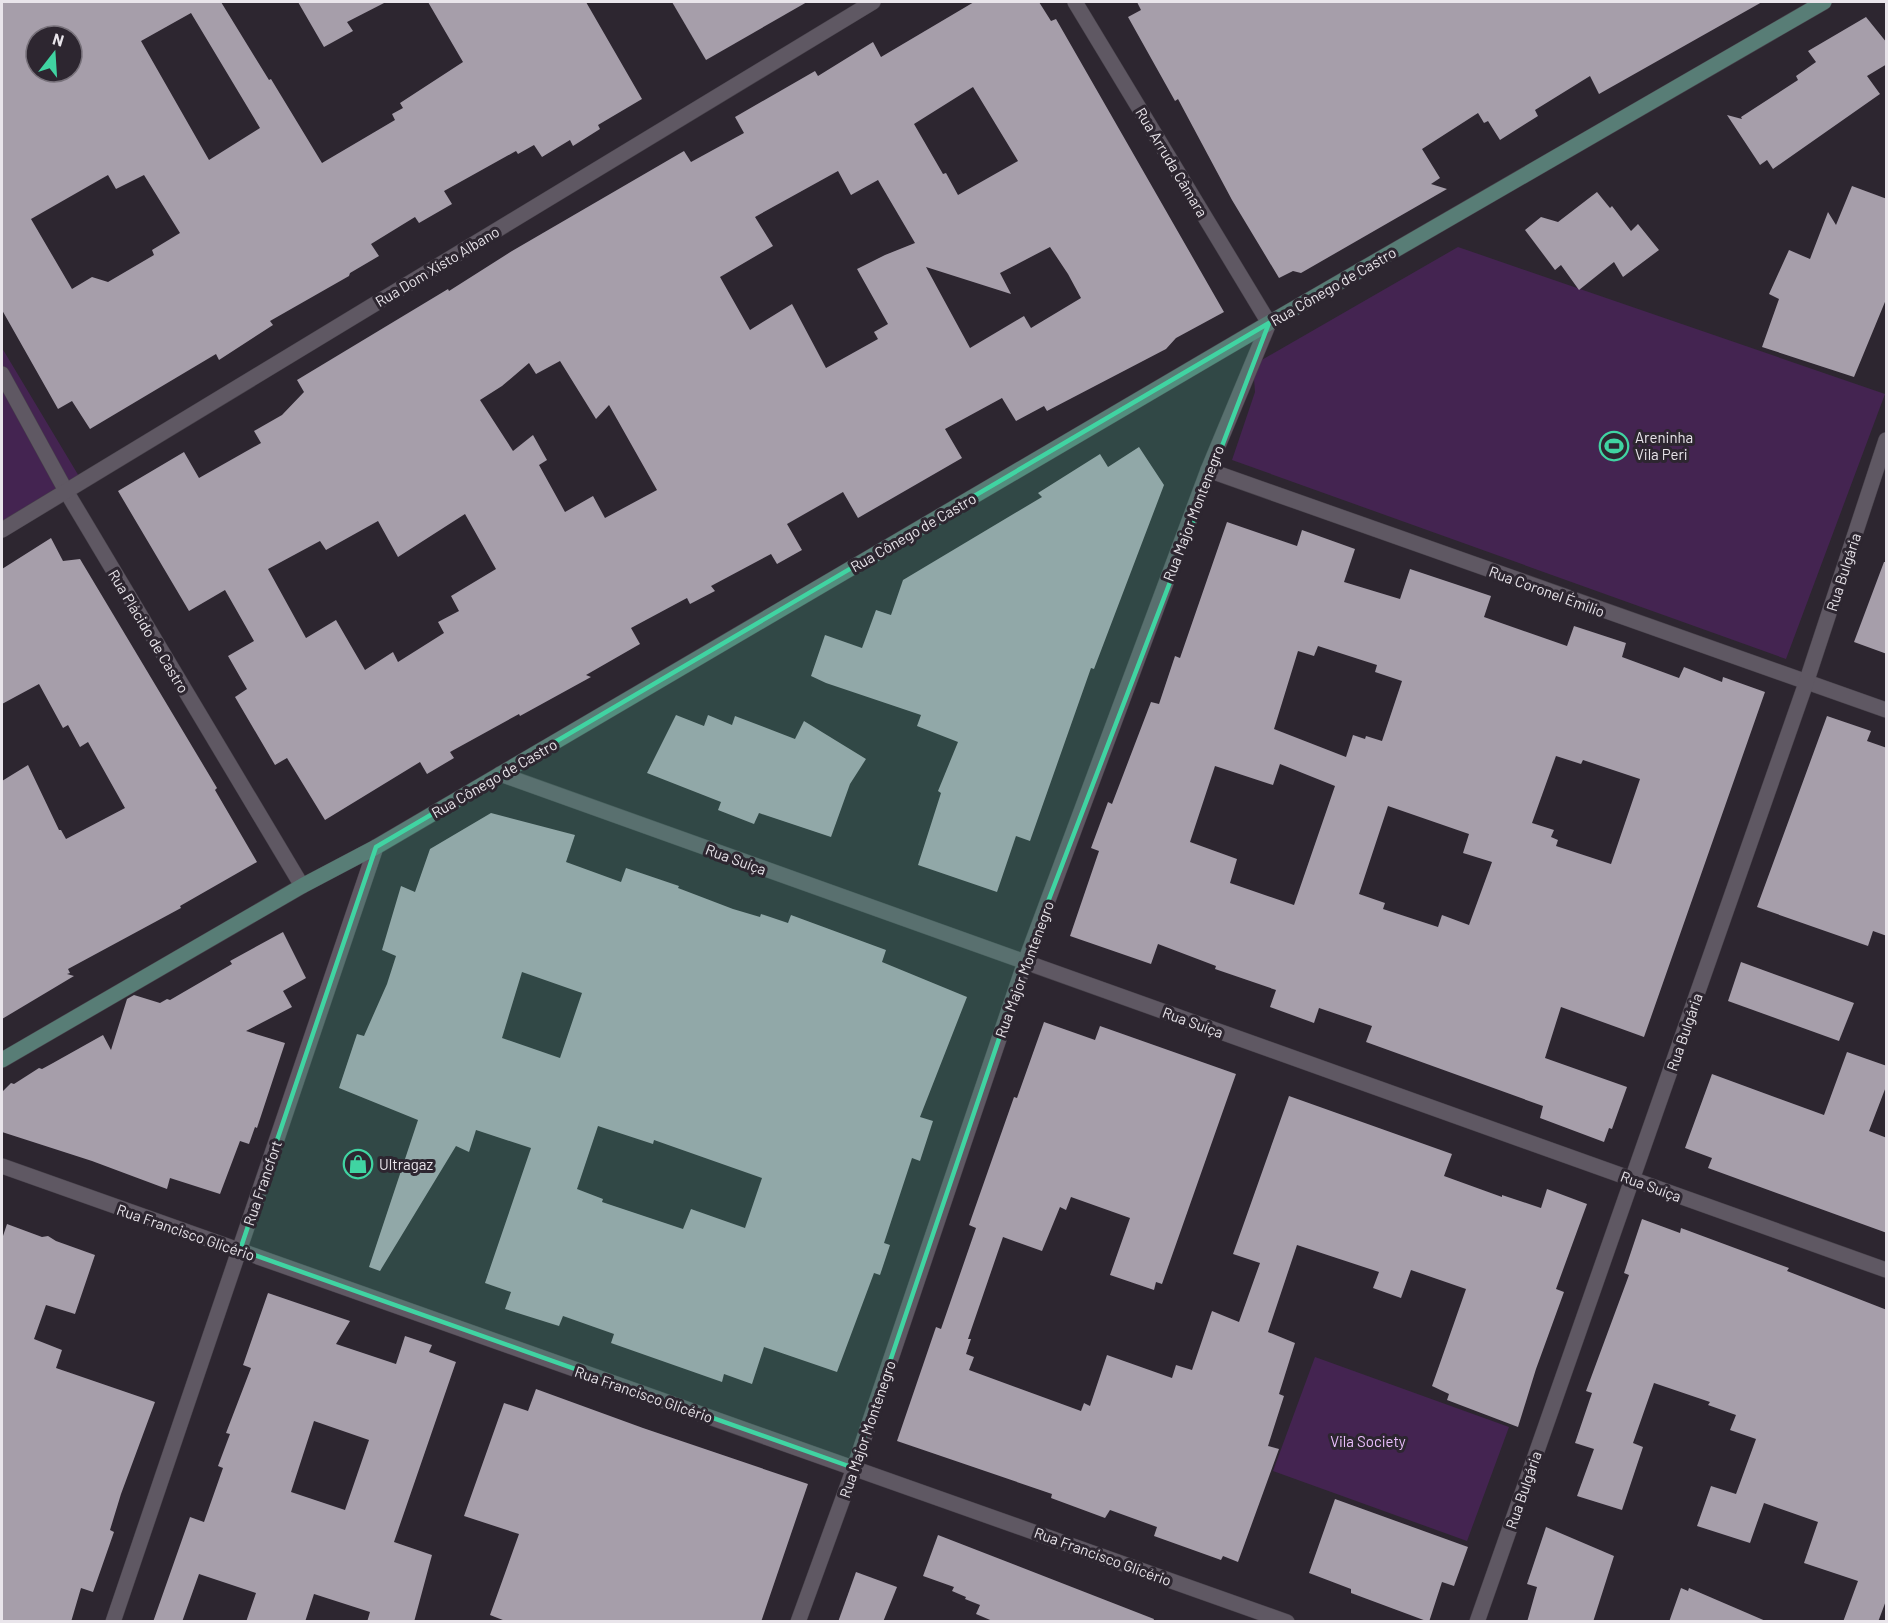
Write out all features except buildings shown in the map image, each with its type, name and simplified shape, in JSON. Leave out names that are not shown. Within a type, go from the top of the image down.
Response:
[{"type":"main road","name":"Rua Cônego de Castro","points":[[2,1060],[302,886],[376,847],[1269,323],[1824,2]]},
{"type":"street","name":"Rua Dom Xisto Albano","points":[[2,530],[873,2]]},
{"type":"street","name":"Rua Arruda Câmara","points":[[1075,2],[1269,323]]},
{"type":"street","name":"Rua Major Montenegro","points":[[798,1622],[854,1468],[1025,962],[1209,470],[1269,323]]},
{"type":"street","name":"Rua Plácido de Castro","points":[[2,374],[66,491],[302,886]]},
{"type":"street","name":"Rua Bulgária","points":[[1477,1622],[1806,683],[1887,440]]},
{"type":"street","name":"Rua Coronel Émilio","points":[[1209,470],[1887,710]]},
{"type":"street","name":"Rua Suíça","points":[[500,774],[1887,1270]]},
{"type":"street","name":"Rua Francfort","points":[[113,1622],[376,847]]},
{"type":"street","name":"Rua Francisco Glicério","points":[[2,1166],[1287,1622]]},
{"type":"highlighted area","points":[[1269,323],[1025,962],[854,1468],[240,1250],[376,847]]},
{"type":"green space","points":[[1458,247],[1885,394],[1786,659],[1232,460],[1255,392],[1253,365]]},
{"type":"green space","points":[[2,348],[83,483],[2,531]]},
{"type":"green space","name":"Vila Society","points":[[1315,1357],[1509,1427],[1467,1541],[1273,1471]]},
{"type":"place","name":"Areninha Vila Peri","points":[[1614,446]]},
{"type":"place","name":"Ultragaz","points":[[358,1164]]}]
